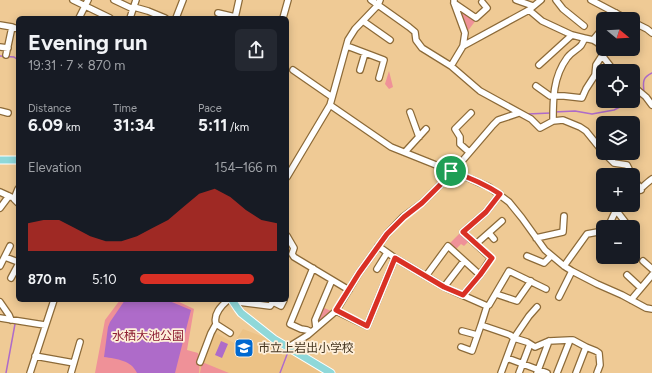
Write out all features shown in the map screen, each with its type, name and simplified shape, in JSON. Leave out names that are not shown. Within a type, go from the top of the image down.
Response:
[{"type":"main road","points":[[0,160],[16,160]]},
{"type":"main road","points":[[232,302],[246,318],[267,335],[331,373]]},
{"type":"street","points":[[73,0],[106,16]]},
{"type":"street","points":[[80,16],[88,0]]},
{"type":"street","points":[[114,0],[160,16]]},
{"type":"street","points":[[131,16],[136,0]]},
{"type":"street","points":[[177,16],[183,0]]},
{"type":"street","points":[[235,16],[239,0]]},
{"type":"street","points":[[284,16],[288,0]]},
{"type":"street","points":[[371,0],[379,2],[415,32],[416,40],[422,48],[451,66],[480,91],[531,119],[540,128],[553,120],[563,120],[586,131],[596,143]]},
{"type":"street","points":[[516,0],[531,8],[542,21],[572,35],[596,42]]},
{"type":"street","points":[[462,46],[531,8],[541,0]]},
{"type":"street","points":[[556,0],[563,9],[584,26]]},
{"type":"street","points":[[591,0],[600,2],[615,12]]},
{"type":"street","points":[[451,66],[462,46],[465,33],[454,1]]},
{"type":"street","points":[[454,1],[476,18],[487,8],[482,1]]},
{"type":"street","points":[[289,174],[330,105],[348,40],[379,2]]},
{"type":"street","points":[[218,13],[231,16]]},
{"type":"street","points":[[363,21],[390,40]]},
{"type":"street","points":[[0,25],[15,28],[6,55]]},
{"type":"street","points":[[640,28],[652,33]]},
{"type":"street","points":[[539,65],[572,35]]},
{"type":"street","points":[[593,40],[596,36]]},
{"type":"street","points":[[553,120],[556,80],[567,58],[575,50],[582,46],[584,43],[584,38]]},
{"type":"street","points":[[347,46],[384,60],[379,78]]},
{"type":"street","points":[[0,47],[8,48]]},
{"type":"street","points":[[360,70],[366,53]]},
{"type":"street","points":[[536,86],[550,96],[582,98],[595,75],[596,65],[602,56]]},
{"type":"street","points":[[294,70],[332,97]]},
{"type":"street","points":[[640,92],[652,105]]},
{"type":"street","points":[[330,105],[390,147],[489,187],[509,202],[544,250],[564,266],[646,308],[652,309]]},
{"type":"street","points":[[0,111],[8,114]]},
{"type":"street","points":[[410,112],[419,137]]},
{"type":"street","points":[[469,152],[460,144],[460,137],[455,129],[470,113]]},
{"type":"street","points":[[287,348],[312,332],[338,311],[359,273],[387,234],[445,180],[492,124],[498,120],[519,113]]},
{"type":"street","points":[[405,152],[426,129]]},
{"type":"street","points":[[611,160],[614,163],[627,165],[629,168]]},
{"type":"street","points":[[641,190],[652,179]]},
{"type":"street","points":[[0,192],[14,199]]},
{"type":"street","points":[[463,295],[492,258],[463,232],[486,212],[500,194]]},
{"type":"street","points":[[0,208],[14,199]]},
{"type":"street","points":[[618,212],[624,220]]},
{"type":"street","points":[[536,238],[563,232],[564,216]]},
{"type":"street","points":[[476,244],[502,221]]},
{"type":"street","points":[[564,266],[587,234],[596,232]]},
{"type":"street","points":[[489,233],[494,239]]},
{"type":"street","points":[[289,239],[294,248],[292,254],[294,257],[349,290]]},
{"type":"street","points":[[0,266],[10,246]]},
{"type":"street","points":[[426,276],[448,246],[480,275]]},
{"type":"street","points":[[379,247],[444,287],[487,306]]},
{"type":"street","points":[[377,269],[387,253]]},
{"type":"street","points":[[527,256],[544,263],[551,256]]},
{"type":"street","points":[[5,257],[16,261]]},
{"type":"street","points":[[338,311],[367,326],[395,258]]},
{"type":"street","points":[[444,287],[464,261]]},
{"type":"street","points":[[643,261],[652,269]]},
{"type":"street","points":[[312,332],[290,324],[313,268]]},
{"type":"street","points":[[11,278],[16,269]]},
{"type":"street","points":[[461,347],[472,351],[487,306],[496,294],[509,270],[546,289]]},
{"type":"street","points":[[559,297],[572,271]]},
{"type":"street","points":[[631,300],[652,275]]},
{"type":"street","points":[[627,276],[641,288]]},
{"type":"street","points":[[316,328],[315,320],[332,280]]},
{"type":"street","points":[[496,294],[517,301],[531,282]]},
{"type":"street","points":[[0,302],[11,320]]},
{"type":"street","points":[[30,373],[53,302]]},
{"type":"street","points":[[230,302],[217,312],[214,318],[216,324],[230,333]]},
{"type":"street","points":[[238,302],[270,306],[273,302],[281,306],[283,302]]},
{"type":"street","points":[[502,373],[514,338],[525,321],[537,307]]},
{"type":"street","points":[[0,318],[46,325]]},
{"type":"street","points":[[200,362],[210,334],[216,324]]},
{"type":"street","points":[[481,325],[528,342],[535,347],[549,341],[573,340],[586,348],[599,353],[600,365],[597,373]]},
{"type":"street","points":[[462,331],[477,335]]},
{"type":"street","points":[[557,373],[570,340]]},
{"type":"street","points":[[538,371],[549,341]]},
{"type":"street","points":[[71,373],[80,342]]},
{"type":"street","points":[[519,373],[530,344]]},
{"type":"street","points":[[576,373],[586,348]]},
{"type":"street","points":[[35,356],[74,363]]},
{"type":"street","points":[[507,358],[538,371],[547,373]]},
{"type":"shaded area","name":"水栖大池公園","points":[[124,302],[172,302],[191,310],[175,373],[137,373],[131,365],[127,363],[104,357],[110,322]]},
{"type":"shaded area","name":"市立上岩出小学校","points":[[243,329],[264,337],[288,352],[280,373],[199,373],[200,362],[214,332],[234,343]]},
{"type":"shaded area","points":[[221,341],[228,344],[222,358],[215,355]]},
{"type":"shaded area","points":[[289,353],[303,360],[321,373],[281,373]]},
{"type":"green space","points":[[457,7],[476,20],[467,32]]},
{"type":"green space","points":[[389,71],[393,87],[389,89],[385,84]]},
{"type":"green space","points":[[460,233],[469,241],[464,246],[461,244],[455,250],[449,244]]},
{"type":"green space","name":"水栖大池公園","points":[[118,302],[179,302],[194,309],[187,350],[198,353],[200,362],[199,373],[95,373],[105,320]]},
{"type":"green space","points":[[322,307],[331,311],[320,322],[317,320]]},
{"type":"green space","points":[[202,362],[229,373],[200,373]]},
{"type":"waterway","points":[[0,56],[16,58]]},
{"type":"waterway","points":[[644,92],[644,81],[646,77],[652,73]]},
{"type":"waterway","points":[[554,112],[575,111],[592,114],[614,110],[642,96]]},
{"type":"waterway","points":[[527,114],[551,113]]},
{"type":"waterway","points":[[0,307],[7,317]]},
{"type":"waterway","points":[[6,373],[15,324],[14,322]]},
{"type":"waterway","points":[[312,335],[320,328]]},
{"type":"waterway","points":[[280,373],[288,352]]},
{"type":"place","name":"市立上岩出小学校","points":[[244,348]]},
{"type":"route","points":[[451,171],[489,187],[500,194],[486,212],[463,232],[492,258],[480,275],[463,295],[444,287],[395,258],[367,326],[336,310],[359,273],[387,234],[404,217],[422,203],[445,180],[451,171]]}]
